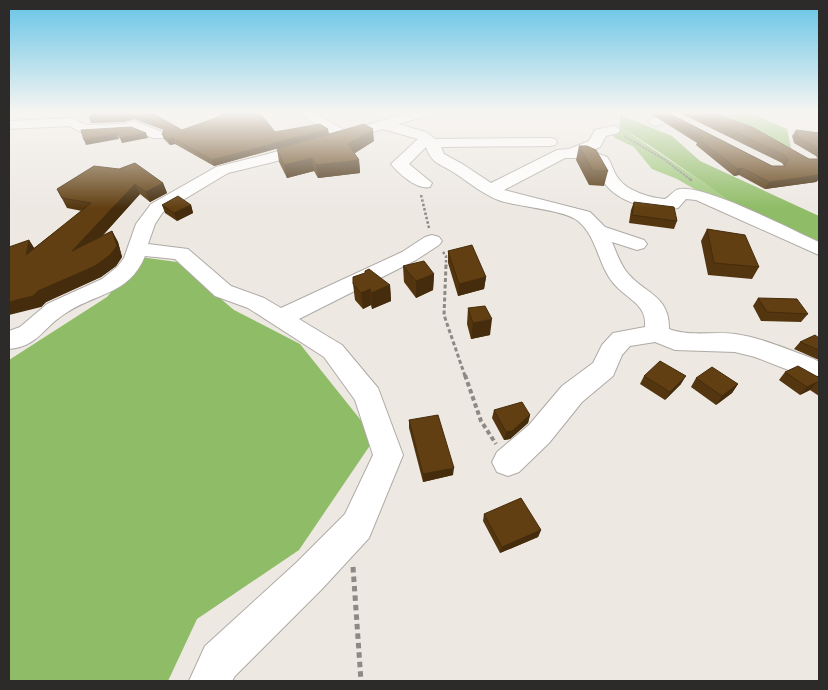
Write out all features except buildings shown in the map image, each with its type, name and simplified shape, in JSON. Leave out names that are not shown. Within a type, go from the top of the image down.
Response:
[{"type":"street","points":[[9,354],[19,337],[58,307],[114,282],[126,272],[145,221],[157,208],[211,176],[239,165],[321,144]]},
{"type":"street","points":[[424,182],[399,164],[426,144]]},
{"type":"street","points":[[431,144],[437,157],[458,168],[490,190],[506,197],[584,216],[598,231],[617,274],[650,303],[657,314],[657,334]]},
{"type":"street","points":[[574,152],[594,144]]},
{"type":"street","points":[[490,190],[562,152],[574,152],[602,160],[612,183],[648,202],[665,205],[672,204],[681,194],[699,195],[819,249]]},
{"type":"street","points":[[598,231],[637,244]]},
{"type":"street","points":[[280,318],[409,256],[432,240]]},
{"type":"street","points":[[136,249],[181,253],[223,291],[256,303],[333,352],[368,396],[388,455],[357,526],[309,576],[220,661],[210,681]]},
{"type":"street","points":[[508,462],[539,434],[572,394],[604,369],[611,351],[622,339],[657,334],[675,341],[735,343],[752,347],[805,366],[819,375]]},
{"type":"path","points":[[424,182],[421,198],[432,240],[446,256],[444,315],[482,421],[508,462]]},
{"type":"path","points":[[350,532],[361,681]]},
{"type":"green space","points":[[628,144],[646,144],[744,210],[703,194],[677,179],[652,169],[634,147]]},
{"type":"green space","points":[[648,144],[681,144],[700,161],[819,216],[819,247],[760,222]]},
{"type":"green space","points":[[774,144],[790,144],[792,152]]},
{"type":"green space","points":[[140,257],[177,262],[234,310],[300,344],[375,438],[299,550],[197,619],[168,681],[9,681],[9,360],[107,297]]}]
